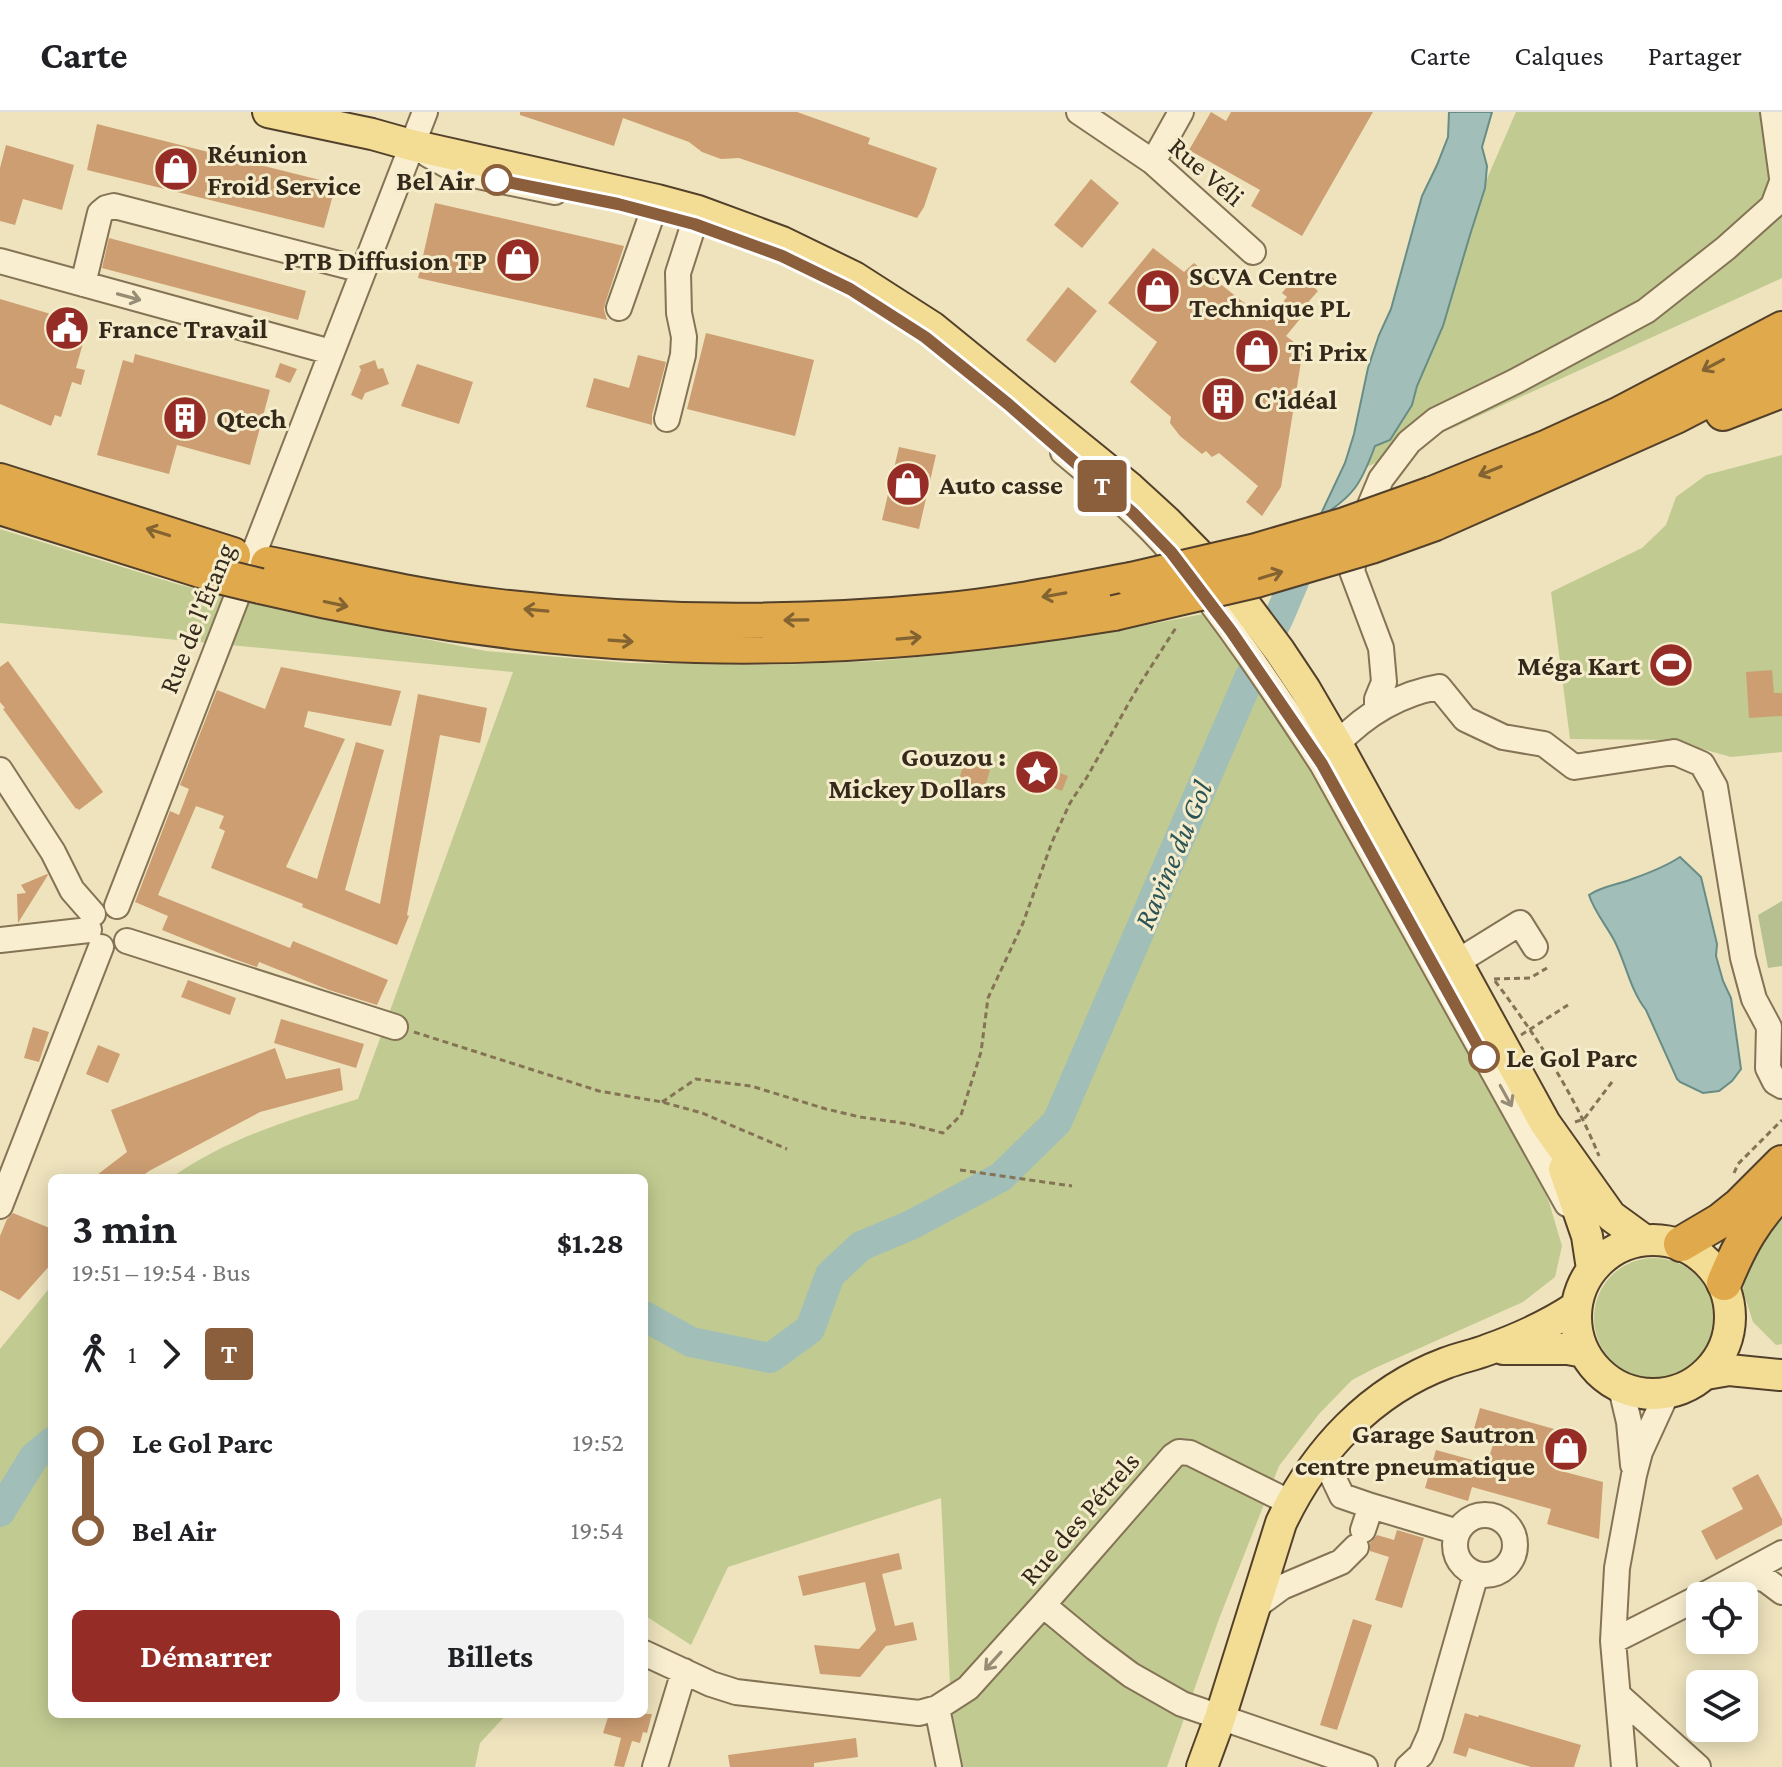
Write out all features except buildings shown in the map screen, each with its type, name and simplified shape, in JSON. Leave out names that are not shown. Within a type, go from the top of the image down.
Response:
[{"type":"highway","points":[[264,575],[340,605],[521,633],[651,644],[851,642],[1047,624],[1114,613],[1256,580],[1371,546],[1434,508],[1548,447],[1618,415],[1782,329]]},
{"type":"highway","points":[[1434,508],[1676,416],[1782,361]]},
{"type":"highway","points":[[0,507],[264,575],[393,590],[500,607],[647,619],[826,620],[942,611],[1048,596],[1271,547],[1345,525],[1560,483],[1782,390]]},
{"type":"highway","points":[[0,481],[228,566]]},
{"type":"highway","points":[[1681,1244],[1740,1205],[1782,1163]]},
{"type":"highway","points":[[1724,1283],[1739,1245],[1782,1190]]},
{"type":"main road","points":[[268,112],[372,134],[782,242],[854,277],[932,327],[1130,488],[1234,590],[1282,680],[1337,744],[1457,962],[1559,1123],[1611,1216],[1644,1240]]},
{"type":"main road","points":[[1559,1123],[1569,1181],[1587,1236],[1592,1269]]},
{"type":"main road","points":[[1657,1239],[1681,1244],[1706,1259],[1724,1283],[1731,1312],[1730,1328],[1722,1353],[1706,1374],[1688,1386],[1651,1395],[1621,1388],[1599,1373],[1578,1338],[1576,1307],[1581,1287],[1592,1269],[1606,1255],[1624,1245],[1657,1239]]},
{"type":"main road","points":[[1202,1767],[1281,1523],[1323,1456],[1366,1408],[1398,1387],[1444,1364],[1555,1322],[1576,1307]]},
{"type":"main road","points":[[1730,1328],[1781,1376]]},
{"type":"main road","points":[[1489,1349],[1568,1349],[1584,1352]]},
{"type":"main road","points":[[1706,1374],[1729,1370],[1781,1376]]},
{"type":"street","points":[[411,145],[425,112]]},
{"type":"street","name":"Rue Véli","points":[[1079,112],[1153,162],[1253,252]]},
{"type":"street","points":[[1153,162],[1181,112]]},
{"type":"street","points":[[1377,710],[1377,699],[1384,682],[1381,648],[1352,571],[1360,529],[1381,479],[1409,442],[1436,420],[1646,311],[1726,248],[1773,206],[1782,180],[1773,112]]},
{"type":"street","name":"Rue de l'Étang","points":[[117,906],[411,145]]},
{"type":"street","points":[[83,284],[100,213],[114,206],[362,270]]},
{"type":"street","points":[[619,308],[654,206]]},
{"type":"street","points":[[667,419],[684,346],[678,273],[696,217],[850,289],[925,337],[1008,404],[1133,513],[1171,552],[1231,631],[1282,680],[1322,764],[1557,1188],[1587,1236]]},
{"type":"street","points":[[0,261],[331,352]]},
{"type":"street","points":[[1337,744],[1358,723],[1377,710],[1418,691],[1439,687],[1465,719],[1503,737],[1544,744],[1574,767],[1674,752],[1702,764],[1715,787],[1743,958],[1754,999],[1769,1027],[1768,1068],[1775,1082],[1782,1086]]},
{"type":"street","points":[[0,770],[53,852],[94,930],[111,949],[121,947],[132,932],[132,923],[124,910],[107,905],[99,908],[94,930],[0,1206]]},
{"type":"street","points":[[1457,962],[1520,923],[1541,958]]},
{"type":"street","points":[[0,940],[94,930]]},
{"type":"street","points":[[127,941],[395,1027]]},
{"type":"street","points":[[1621,1388],[1629,1422],[1634,1475]]},
{"type":"street","points":[[1624,1767],[1613,1641],[1617,1568],[1640,1452],[1667,1393]]},
{"type":"street","name":"Rue des Pétrels","points":[[648,1655],[736,1692],[919,1713],[937,1708],[968,1688],[1179,1452],[1190,1453],[1291,1503]]},
{"type":"street","points":[[1323,1456],[1342,1496],[1458,1532]]},
{"type":"street","points":[[1255,1607],[1282,1587],[1341,1562],[1360,1538],[1371,1506]]},
{"type":"street","points":[[1494,1516],[1503,1521],[1514,1538],[1512,1559],[1506,1567],[1487,1576],[1468,1571],[1457,1557],[1455,1540],[1458,1532],[1473,1518],[1494,1516]]},
{"type":"street","points":[[1730,1582],[1782,1553]]},
{"type":"street","points":[[1408,1767],[1421,1755],[1430,1735],[1476,1574]]},
{"type":"street","points":[[1746,1574],[1766,1580],[1782,1592]]},
{"type":"street","points":[[1613,1641],[1686,1604]]},
{"type":"street","points":[[1043,1605],[1131,1675],[1182,1704],[1220,1718],[1295,1756],[1365,1767]]},
{"type":"street","points":[[655,1767],[684,1671]]},
{"type":"street","points":[[1618,1695],[1698,1767]]},
{"type":"street","points":[[937,1708],[949,1767]]},
{"type":"path","points":[[662,1102],[696,1079],[751,1086],[826,1109],[943,1133],[961,1115],[981,1052],[988,998],[1023,923],[1052,842],[1070,803],[1138,687],[1201,591]]},
{"type":"path","points":[[1541,958],[1530,978],[1494,979],[1531,1029],[1584,1119],[1602,1166]]},
{"type":"path","points":[[1519,1036],[1568,1005]]},
{"type":"path","points":[[395,1027],[599,1091],[662,1102],[702,1113],[787,1149]]},
{"type":"path","points":[[1559,1123],[1584,1119],[1612,1082]]},
{"type":"path","points":[[1734,1174],[1738,1164],[1782,1120]]},
{"type":"path","points":[[960,1170],[1072,1186]]},
{"type":"green space","points":[[1516,112],[1782,112],[1782,278],[1360,470]]},
{"type":"green space","name":"Méga Kart","points":[[1782,455],[1782,752],[1731,757],[1670,740],[1570,739],[1551,592],[1642,548],[1666,525],[1676,497],[1706,475]]},
{"type":"green space","points":[[0,529],[177,584],[293,613],[486,651],[630,663],[771,665],[878,661],[987,650],[1112,632],[1233,608],[1514,1124],[1549,1202],[1562,1246],[1555,1277],[1523,1302],[1352,1380],[1319,1414],[1279,1466],[1219,1619],[1167,1767],[954,1767],[941,1498],[728,1567],[691,1645],[648,1618],[648,1174],[177,1174],[237,1141],[358,1099],[513,672],[0,623]]},
{"type":"green space","points":[[1782,901],[1782,966],[1768,968],[1758,915]]},
{"type":"green space","points":[[1782,1218],[1782,1344],[1776,1345],[1753,1322],[1743,1291],[1746,1266],[1756,1247]]},
{"type":"green space","points":[[1654,1258],[1677,1262],[1697,1275],[1710,1295],[1714,1318],[1710,1341],[1697,1361],[1677,1374],[1654,1378],[1631,1374],[1611,1361],[1598,1341],[1594,1318],[1598,1295],[1611,1275],[1631,1262]]},
{"type":"green space","points":[[48,1290],[48,1718],[503,1718],[480,1743],[475,1767],[0,1767],[0,1349]]},
{"type":"water","points":[[1449,112],[1492,112],[1482,147],[1487,166],[1485,188],[1443,326],[1412,405],[1390,440],[1375,446],[1355,488],[1341,503],[1319,518],[1345,463],[1368,368],[1391,309],[1422,196],[1448,137]]},
{"type":"water","points":[[1680,857],[1701,877],[1717,944],[1716,956],[1731,998],[1741,1069],[1719,1091],[1703,1093],[1677,1079],[1614,940],[1589,895],[1651,872]]},
{"type":"waterway","name":"Ravine du Gol","points":[[648,1318],[691,1342],[770,1358],[810,1329],[830,1275],[861,1246],[911,1225],[1001,1177],[1057,1122],[1307,551]]},
{"type":"waterway","name":"Ravine du Gol","points":[[0,1512],[34,1457],[48,1445]]},
{"type":"bus line","name":"T","points":[[497,180],[618,204],[694,224],[782,256],[850,289],[925,337],[1008,404],[1133,513],[1171,552],[1231,631],[1322,764],[1484,1057]]},
{"type":"place","name":"Réunion Froid Service","points":[[176,169]]},
{"type":"place","name":"Bel Air","points":[[497,180]]},
{"type":"place","name":"PTB Diffusion TP","points":[[518,260]]},
{"type":"place","name":"SCVA Centre Technique PL","points":[[1158,291]]},
{"type":"place","name":"France Travail","points":[[67,328]]},
{"type":"place","name":"Ti Prix","points":[[1257,351]]},
{"type":"place","name":"C'idéal","points":[[1223,399]]},
{"type":"place","name":"Qtech","points":[[185,418]]},
{"type":"place","name":"Auto casse","points":[[908,484]]},
{"type":"place","name":"Méga Kart","points":[[1671,665]]},
{"type":"place","name":"Gouzou : Mickey Dollars","points":[[1037,772]]},
{"type":"place","name":"Le Gol Parc","points":[[1484,1057]]},
{"type":"place","name":"Garage Sautron centre pneumatique","points":[[1566,1449]]}]
